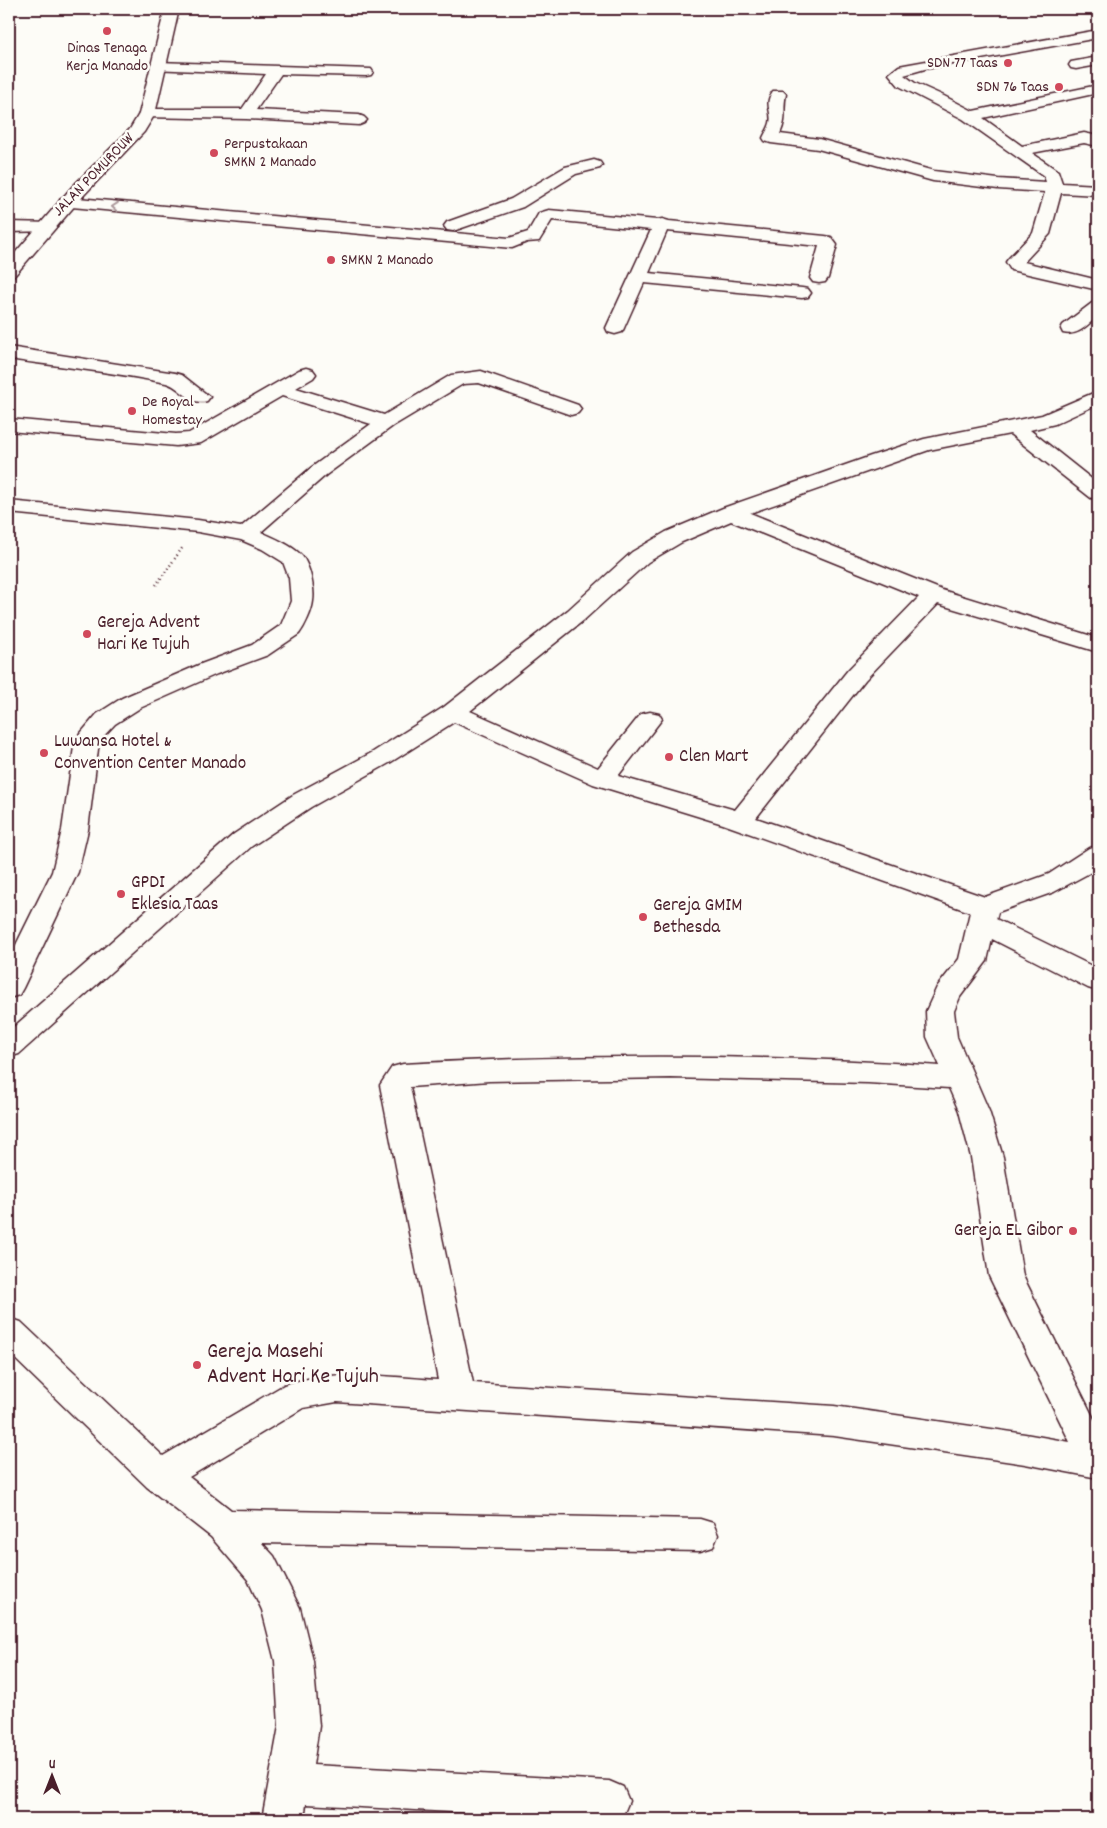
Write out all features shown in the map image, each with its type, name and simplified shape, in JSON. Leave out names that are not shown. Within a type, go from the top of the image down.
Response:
[{"type":"street","name":"JALAN POMUROUW","points":[[9,271],[72,196],[136,132],[146,114],[172,9]]},
{"type":"street","points":[[1098,34],[925,64],[904,69],[896,74],[899,80],[912,88],[938,98],[972,116],[1052,174],[1055,186],[1041,234],[1015,262],[1018,266],[1098,285]]},
{"type":"street","points":[[1076,65],[1098,62]]},
{"type":"street","points":[[157,66],[366,72]]},
{"type":"street","points":[[246,114],[277,69]]},
{"type":"street","points":[[972,116],[1098,89]]},
{"type":"street","points":[[778,94],[775,106],[778,122],[771,138],[819,144],[933,176],[998,184],[1098,190]]},
{"type":"street","points":[[146,114],[246,114],[359,120]]},
{"type":"street","points":[[1020,151],[1084,138],[1098,142]]},
{"type":"street","points":[[453,226],[517,203],[571,170],[594,164]]},
{"type":"street","points":[[72,196],[512,243],[524,237],[533,236],[546,216],[549,215],[662,224],[825,241],[828,245],[819,278]]},
{"type":"street","points":[[189,207],[516,231],[524,237]]},
{"type":"street","points":[[615,328],[640,277],[662,224]]},
{"type":"street","points":[[9,226],[46,226]]},
{"type":"street","points":[[640,277],[802,293]]},
{"type":"street","points":[[1070,329],[1098,307]]},
{"type":"street","points":[[9,353],[175,379],[200,397]]},
{"type":"street","points":[[13,426],[163,439],[194,439],[306,374]]},
{"type":"street","points":[[246,534],[320,471],[386,422],[458,379],[469,376],[481,377],[571,409]]},
{"type":"street","points":[[280,390],[386,422]]},
{"type":"street","points":[[9,1047],[244,840],[302,801],[382,757],[453,712],[569,621],[640,557],[674,537],[731,513],[887,457],[924,445],[1048,420],[1098,397]]},
{"type":"street","points":[[13,426],[30,406]]},
{"type":"street","points":[[1013,426],[1098,494]]},
{"type":"street","points":[[9,507],[198,526],[246,534],[270,544],[293,559],[300,578],[302,601],[291,629],[260,650],[209,669],[131,703],[106,719],[87,740],[75,830],[65,872],[9,988]]},
{"type":"street","points":[[731,513],[923,591],[1098,646]]},
{"type":"street","points":[[730,817],[907,619],[923,591]]},
{"type":"street","points":[[453,712],[602,779],[730,817],[983,915],[1098,981]]},
{"type":"street","points":[[602,779],[650,719]]},
{"type":"street","points":[[983,915],[1084,867],[1098,854]]},
{"type":"street","points":[[160,1476],[296,1395],[337,1388],[834,1421],[1025,1449],[1098,1463],[1006,1276],[987,1157],[974,1111],[942,1037],[940,1011],[947,994],[973,962],[983,915]]},
{"type":"street","points":[[459,1397],[395,1085],[403,1075],[413,1073],[671,1067],[868,1072],[959,1078]]},
{"type":"street","points":[[9,1332],[160,1476],[224,1526],[261,1568],[281,1608],[294,1660],[299,1726],[286,1801],[609,1801]]},
{"type":"street","points":[[224,1526],[700,1535]]},
{"type":"path","points":[[156,585],[198,526]]},
{"type":"place","name":"Dinas Tenaga Kerja Manado","points":[[107,31]]},
{"type":"place","name":"SDN 77 Taas","points":[[1008,63]]},
{"type":"place","name":"SDN 76 Taas","points":[[1059,87]]},
{"type":"place","name":"Perpustakaan SMKN 2 Manado","points":[[214,153]]},
{"type":"place","name":"SMKN 2 Manado","points":[[331,260]]},
{"type":"place","name":"De Royal Homestay","points":[[132,411]]},
{"type":"place","name":"Gereja Advent Hari Ke Tujuh","points":[[87,634]]},
{"type":"place","name":"Luwansa Hotel & Convention Center Manado","points":[[44,753]]},
{"type":"place","name":"Clen Mart","points":[[669,757]]},
{"type":"place","name":"GPDI Eklesia Taas","points":[[121,894]]},
{"type":"place","name":"Gereja GMIM Bethesda","points":[[643,917]]},
{"type":"place","name":"Gereja EL Gibor","points":[[1073,1231]]},
{"type":"place","name":"Gereja Masehi Advent Hari Ke Tujuh","points":[[197,1365]]}]
